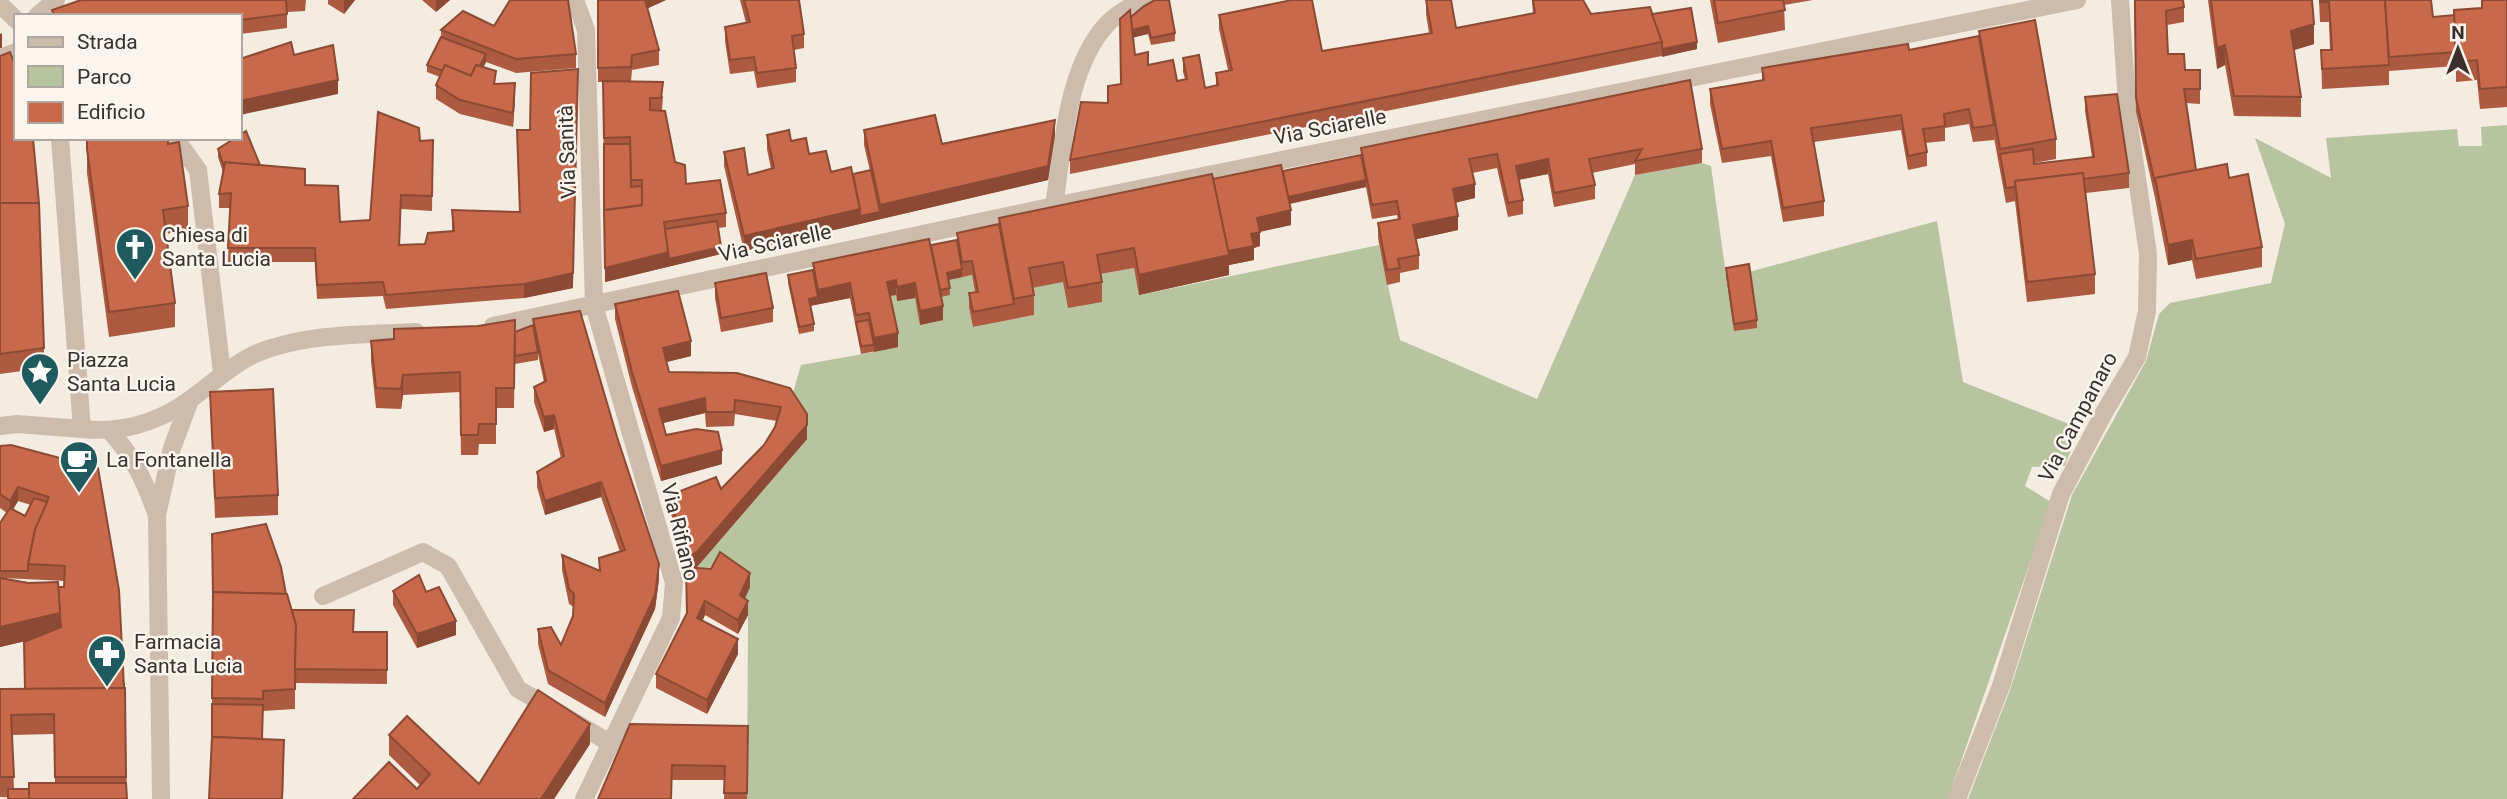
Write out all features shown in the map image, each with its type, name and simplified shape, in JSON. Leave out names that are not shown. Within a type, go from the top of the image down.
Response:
[{"type":"street","points":[[39,14],[56,0]]},
{"type":"street","name":"Via Sanità","points":[[575,0],[586,30],[594,305]]},
{"type":"street","points":[[1054,206],[1069,106],[1086,57],[1109,23],[1145,0]]},
{"type":"street","name":"Via Sciarelle","points":[[476,329],[1054,206],[2077,0]]},
{"type":"street","name":"Via Campanaro","points":[[1957,799],[2001,686],[2061,494],[2137,357],[2147,311],[2148,254],[2128,117],[2120,0]]},
{"type":"street","points":[[0,4],[14,18]]},
{"type":"street","points":[[60,140],[82,429]]},
{"type":"street","points":[[176,140],[198,170],[222,373]]},
{"type":"street","name":"Via Rifiano","points":[[584,799],[671,618],[674,583],[594,305]]},
{"type":"street","points":[[0,426],[17,424],[110,430],[160,418],[190,400],[222,373],[254,355],[288,344],[340,336],[435,331]]},
{"type":"street","points":[[161,799],[157,515],[172,448],[190,400]]},
{"type":"street","points":[[110,430],[130,453],[157,515]]},
{"type":"street","points":[[323,596],[423,552],[448,566],[518,689],[610,743]]},
{"type":"green space","points":[[2507,125],[2507,799],[1968,799],[2010,690],[2072,495],[2146,361],[2159,314],[2170,303],[2271,283],[2285,224],[2255,138],[2331,178],[2326,138],[2457,129],[2459,146],[2482,146],[2481,127]]},
{"type":"green space","points":[[1702,163],[1711,166],[1726,275],[1749,272],[1937,221],[1963,382],[2079,428],[2065,466],[2032,467],[2025,486],[2051,502],[1948,799],[747,799],[748,616],[740,609],[720,567],[696,568],[790,403],[801,365],[874,352],[887,296],[896,295],[897,301],[915,298],[921,325],[943,320],[938,298],[947,280],[972,275],[978,306],[969,308],[973,327],[1034,315],[1029,288],[1134,268],[1140,295],[1379,245],[1400,340],[1537,399],[1635,175]]},
{"type":"building","points":[[81,0],[286,0],[287,14],[242,20],[242,14],[54,14],[52,10]]},
{"type":"building","points":[[510,0],[568,0],[576,54],[516,59],[441,30],[463,11],[494,26]]},
{"type":"building","points":[[598,0],[645,0],[659,50],[632,55],[631,67],[598,68]]},
{"type":"building","points":[[744,0],[799,0],[804,34],[792,36],[796,68],[757,73],[754,57],[730,60],[725,27],[750,22]]},
{"type":"building","points":[[1155,0],[1169,0],[1175,33],[1151,38],[1148,26],[1132,30],[1131,17]]},
{"type":"building","points":[[1292,0],[1312,0],[1322,51],[1432,33],[1426,0],[1451,0],[1456,28],[1535,13],[1533,0],[1583,0],[1591,14],[1650,7],[1662,42],[1070,160],[1081,102],[1108,103],[1108,86],[1121,84],[1120,19],[1130,10],[1135,55],[1148,52],[1148,65],[1173,60],[1177,81],[1187,79],[1183,58],[1199,55],[1205,88],[1218,85],[1216,73],[1232,70],[1219,15]]},
{"type":"building","points":[[1714,0],[1783,0],[1785,10],[1718,23]]},
{"type":"building","points":[[2135,0],[2183,0],[2184,7],[2166,11],[2168,54],[2184,54],[2185,70],[2200,70],[2200,89],[2184,89],[2196,170],[2155,178],[2155,183],[2136,98]]},
{"type":"building","points":[[2211,0],[2312,0],[2314,24],[2291,31],[2301,97],[2234,96],[2225,45],[2217,48]]},
{"type":"building","points":[[2320,0],[2385,0],[2389,65],[2322,69],[2321,50],[2332,50],[2329,2]]},
{"type":"building","points":[[2385,0],[2431,0],[2433,17],[2454,15],[2456,52],[2389,57]]},
{"type":"building","points":[[2482,0],[2507,0],[2507,87],[2480,89],[2477,60],[2456,62],[2454,10],[2482,8]]},
{"type":"building","points":[[1691,8],[1697,42],[1662,49],[1652,14]]},
{"type":"building","points":[[2035,20],[2056,139],[2000,149],[1979,31]]},
{"type":"building","points":[[1979,36],[1994,125],[1973,128],[1969,109],[1944,114],[1945,126],[1923,129],[1927,152],[1908,156],[1901,115],[1811,128],[1824,201],[1783,208],[1771,141],[1722,149],[1710,89],[1764,80],[1762,68],[1908,44],[1909,50]]},
{"type":"building","points":[[441,37],[486,54],[471,76],[445,65],[443,71],[427,65]]},
{"type":"building","points":[[291,42],[294,55],[333,45],[338,80],[242,101],[242,58]]},
{"type":"building","points":[[10,52],[14,62],[14,140],[33,140],[39,203],[0,203],[0,56]]},
{"type":"building","points":[[445,65],[471,76],[476,65],[496,71],[494,84],[515,83],[513,113],[460,100],[436,85]]},
{"type":"building","points":[[578,69],[573,273],[524,284],[386,295],[383,282],[317,285],[315,248],[228,248],[231,193],[219,194],[225,162],[305,169],[305,185],[338,186],[340,222],[370,220],[378,112],[419,128],[420,141],[433,140],[432,196],[401,195],[399,245],[425,244],[428,233],[454,231],[452,210],[520,212],[517,130],[530,130],[531,73]]},
{"type":"building","points":[[1690,80],[1702,149],[1635,161],[1642,149],[1589,159],[1595,185],[1554,193],[1548,159],[1516,166],[1523,200],[1508,203],[1497,154],[1469,159],[1475,184],[1453,189],[1458,216],[1413,225],[1419,255],[1398,259],[1400,268],[1387,270],[1378,223],[1400,219],[1397,201],[1372,205],[1361,148]]},
{"type":"building","points":[[603,81],[663,82],[661,98],[650,98],[650,110],[665,111],[675,162],[685,165],[686,184],[720,180],[726,213],[664,222],[669,252],[605,268],[604,210],[642,205],[642,180],[631,180],[630,137],[604,138]]},
{"type":"building","points":[[2117,94],[2129,173],[2084,179],[2083,173],[2015,181],[2015,187],[2006,188],[2000,154],[2033,149],[2034,164],[2094,157],[2085,97]]},
{"type":"building","points":[[935,115],[942,144],[1055,120],[1048,166],[880,205],[864,130]]},
{"type":"building","points":[[789,130],[791,141],[806,138],[809,154],[826,151],[831,172],[851,167],[860,209],[744,236],[724,152],[744,148],[748,175],[774,168],[767,135]]},
{"type":"building","points":[[246,131],[260,165],[225,162],[224,167],[218,149],[232,140],[242,140],[242,134]]},
{"type":"building","name":"Chiesa di Santa Lucia","points":[[87,140],[168,140],[168,144],[179,142],[188,206],[163,210],[175,303],[109,312]]},
{"type":"building","points":[[604,144],[630,144],[631,187],[642,186],[642,205],[604,210]]},
{"type":"building","points":[[1361,155],[1366,180],[1288,197],[1283,171]]},
{"type":"building","points":[[2227,164],[2229,178],[2248,174],[2262,247],[2196,259],[2192,240],[2168,245],[2155,178]]},
{"type":"building","points":[[1281,165],[1291,210],[1257,218],[1260,232],[1251,234],[1254,246],[1228,251],[1213,179]]},
{"type":"building","points":[[871,170],[880,212],[860,216],[853,174]]},
{"type":"building","points":[[2083,173],[2095,274],[2027,282],[2015,181]]},
{"type":"building","points":[[1212,174],[1229,255],[1139,275],[1134,248],[1097,255],[1102,282],[1068,288],[1063,262],[1029,268],[1034,295],[1014,299],[999,218]]},
{"type":"building","points":[[0,203],[39,203],[44,348],[0,354]]},
{"type":"building","points":[[717,221],[721,247],[669,259],[665,229]]},
{"type":"building","points":[[999,224],[1014,304],[973,312],[969,293],[978,292],[972,261],[962,262],[957,233]]},
{"type":"building","points":[[929,239],[943,306],[920,311],[915,283],[897,287],[896,280],[887,282],[898,333],[874,338],[869,313],[856,315],[850,283],[818,290],[813,263]]},
{"type":"building","points":[[957,240],[962,269],[947,273],[950,288],[940,290],[931,245]]},
{"type":"building","points":[[1749,264],[1757,320],[1734,324],[1726,268]]},
{"type":"building","points":[[813,270],[818,297],[809,299],[814,324],[799,327],[788,275]]},
{"type":"building","points":[[766,273],[773,308],[721,318],[715,283]]},
{"type":"building","points":[[678,291],[691,341],[663,348],[669,372],[737,373],[790,388],[807,414],[807,425],[696,553],[685,558],[670,495],[716,477],[721,489],[764,445],[775,427],[781,407],[735,400],[734,412],[706,412],[705,398],[659,409],[666,435],[696,429],[718,432],[722,450],[661,466],[632,372],[615,304]]},
{"type":"building","points":[[580,311],[617,437],[659,564],[655,595],[605,703],[548,670],[538,629],[551,627],[561,645],[573,616],[574,594],[569,589],[562,555],[600,571],[599,558],[625,550],[601,482],[545,501],[537,472],[564,456],[554,415],[544,417],[534,387],[546,381],[533,319]]},
{"type":"building","points":[[515,320],[514,388],[496,388],[496,424],[479,424],[478,435],[461,435],[460,372],[403,375],[401,389],[376,388],[371,341],[394,339],[394,329],[478,326]]},
{"type":"building","points":[[869,320],[874,345],[861,346],[856,322]]},
{"type":"building","points":[[533,325],[538,352],[515,356],[515,332]]},
{"type":"building","points":[[273,389],[278,495],[215,498],[210,392]]},
{"type":"building","points":[[11,445],[98,468],[119,590],[124,688],[25,689],[24,642],[61,627],[58,587],[64,587],[65,566],[28,564],[35,529],[49,497],[18,487],[10,501],[0,494],[0,446]]},
{"type":"building","points":[[34,498],[47,502],[35,529],[28,571],[0,571],[0,523],[10,508],[25,516]]},
{"type":"building","points":[[266,524],[281,567],[286,594],[213,592],[213,596],[212,534]]},
{"type":"building","points":[[720,552],[750,573],[740,595],[748,601],[738,620],[705,601],[697,618],[738,639],[707,700],[656,674],[687,613],[686,567],[711,569]]},
{"type":"building","points":[[419,575],[426,592],[439,587],[456,621],[417,634],[393,591]]},
{"type":"building","points":[[0,578],[28,583],[58,582],[60,613],[0,627]]},
{"type":"building","points":[[213,592],[287,594],[296,625],[295,689],[263,691],[263,699],[212,698]]},
{"type":"building","points":[[292,610],[354,610],[353,632],[387,632],[387,670],[295,669],[296,625]]},
{"type":"building","points":[[125,688],[126,777],[55,777],[54,714],[11,715],[14,777],[0,777],[0,689]]},
{"type":"building","points":[[538,690],[590,724],[541,799],[353,799],[389,762],[417,789],[430,774],[389,735],[407,716],[479,784]]},
{"type":"building","points":[[212,704],[263,705],[262,739],[212,737]]},
{"type":"building","points":[[630,724],[748,726],[747,793],[724,793],[725,766],[672,765],[671,799],[598,799]]},
{"type":"building","points":[[212,737],[284,740],[282,799],[209,799]]},
{"type":"building","points":[[29,783],[126,783],[127,799],[29,799]]},
{"type":"building","points":[[8,789],[29,789],[29,799],[8,799]]},
{"type":"place","name":"Chiesa di Santa Lucia","points":[[135,281]]},
{"type":"place","name":"Piazza Santa Lucia","points":[[40,406]]},
{"type":"place","name":"La Fontanella","points":[[79,494]]},
{"type":"place","name":"Farmacia Santa Lucia","points":[[107,688]]}]
